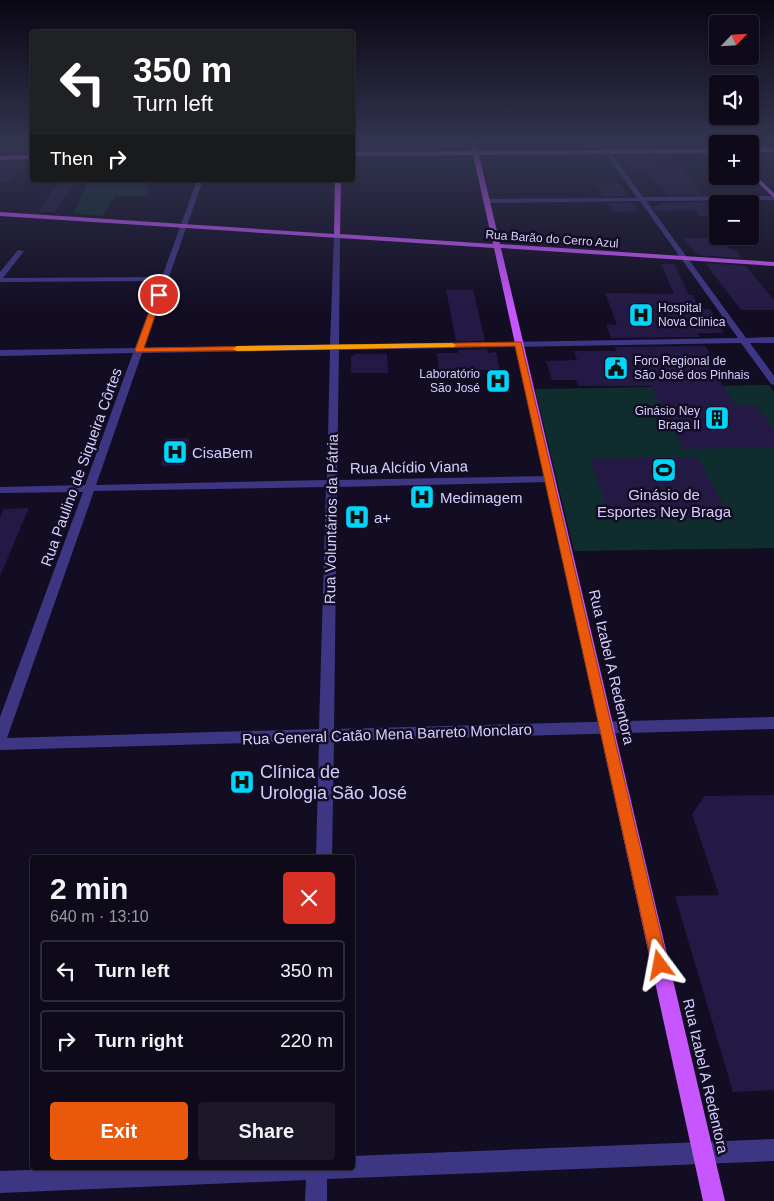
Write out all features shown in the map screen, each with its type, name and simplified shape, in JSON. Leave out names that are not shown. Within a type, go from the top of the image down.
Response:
[{"type":"main road","name":"Rua Voluntários da Pátria","points":[[337,236],[338,198]]},
{"type":"main road","name":"Rua Izabel A Redentora","points":[[485,198],[714,1201]]},
{"type":"main road","name":"Rua Barão do Cerro Azul","points":[[0,214],[774,264]]},
{"type":"street","name":"Rua Paulino de Siqueira Côrtes","points":[[0,737],[194,198]]},
{"type":"street","points":[[486,201],[705,198]]},
{"type":"street","points":[[642,199],[774,382]]},
{"type":"street","name":"Rua Voluntários da Pátria","points":[[324,855],[337,236]]},
{"type":"street","points":[[0,279],[20,251]]},
{"type":"street","points":[[0,279],[164,278]]},
{"type":"street","points":[[0,353],[774,340]]},
{"type":"street","name":"Rua Alcídio Viana","points":[[0,490],[549,479]]},
{"type":"street","name":"Rua General Catão Mena Barreto Monclaro","points":[[0,744],[774,723]]},
{"type":"street","points":[[355,1167],[774,1150]]},
{"type":"street","points":[[0,1182],[272,1170]]},
{"type":"street","points":[[316,1201],[317,1170]]},
{"type":"green space","points":[[81,198],[114,198],[102,216],[74,213]]},
{"type":"green space","name":"Ginásio de Esportes Ney Braga","points":[[769,385],[774,392],[774,548],[574,551],[535,389]]},
{"type":"building","points":[[48,198],[64,198],[55,212],[39,212]]},
{"type":"building","points":[[707,202],[709,205],[709,216],[700,216],[695,210],[655,211],[653,207],[662,203]]},
{"type":"building","points":[[607,203],[633,203],[639,211],[613,212]]},
{"type":"building","points":[[683,238],[709,238],[709,245],[726,245],[730,249],[736,250],[741,258],[698,255]]},
{"type":"building","points":[[705,263],[746,266],[774,300],[774,310],[741,310]]},
{"type":"building","name":"Hospital Nova Clinica","points":[[661,264],[674,264],[689,295],[693,295],[700,309],[710,309],[724,333],[697,333],[700,337],[611,338],[606,324],[617,325],[605,293],[674,294]]},
{"type":"building","points":[[446,290],[473,290],[485,341],[456,341]]},
{"type":"building","points":[[705,346],[713,358],[705,358],[736,406],[757,406],[774,430],[774,447],[683,449],[651,386],[578,386],[576,380],[552,380],[546,361],[577,360],[574,351],[616,351],[615,347]]},
{"type":"building","points":[[487,349],[488,353],[496,352],[500,370],[439,370],[437,353],[458,353],[458,350]]},
{"type":"building","points":[[355,354],[387,354],[388,373],[351,373],[351,357]]},
{"type":"building","name":"CisaBem","points":[[189,438],[185,465],[161,466],[166,439]]},
{"type":"building","points":[[697,457],[730,516],[611,520],[590,459]]},
{"type":"building","points":[[29,508],[0,576],[0,517],[4,509]]},
{"type":"building","points":[[774,795],[774,1090],[733,1092],[675,896],[719,895],[692,814],[705,796]]},
{"type":"slow traffic","points":[[237,349],[452,345]]},
{"type":"place","name":"Hospital Nova Clinica","points":[[641,315]]},
{"type":"place","name":"Foro Regional de São José dos Pinhais","points":[[616,368]]},
{"type":"place","name":"Laboratório São José","points":[[498,381]]},
{"type":"place","name":"Ginásio Ney Braga II","points":[[717,418]]},
{"type":"place","name":"CisaBem","points":[[175,452]]},
{"type":"place","name":"Ginásio de Esportes Ney Braga","points":[[664,470]]},
{"type":"place","name":"Medimagem","points":[[422,497]]},
{"type":"place","name":"a+","points":[[357,517]]},
{"type":"place","name":"Clínica de Urologia São José","points":[[242,782]]},
{"type":"route","points":[[159,295],[139,350],[518,344],[660,965]]}]
